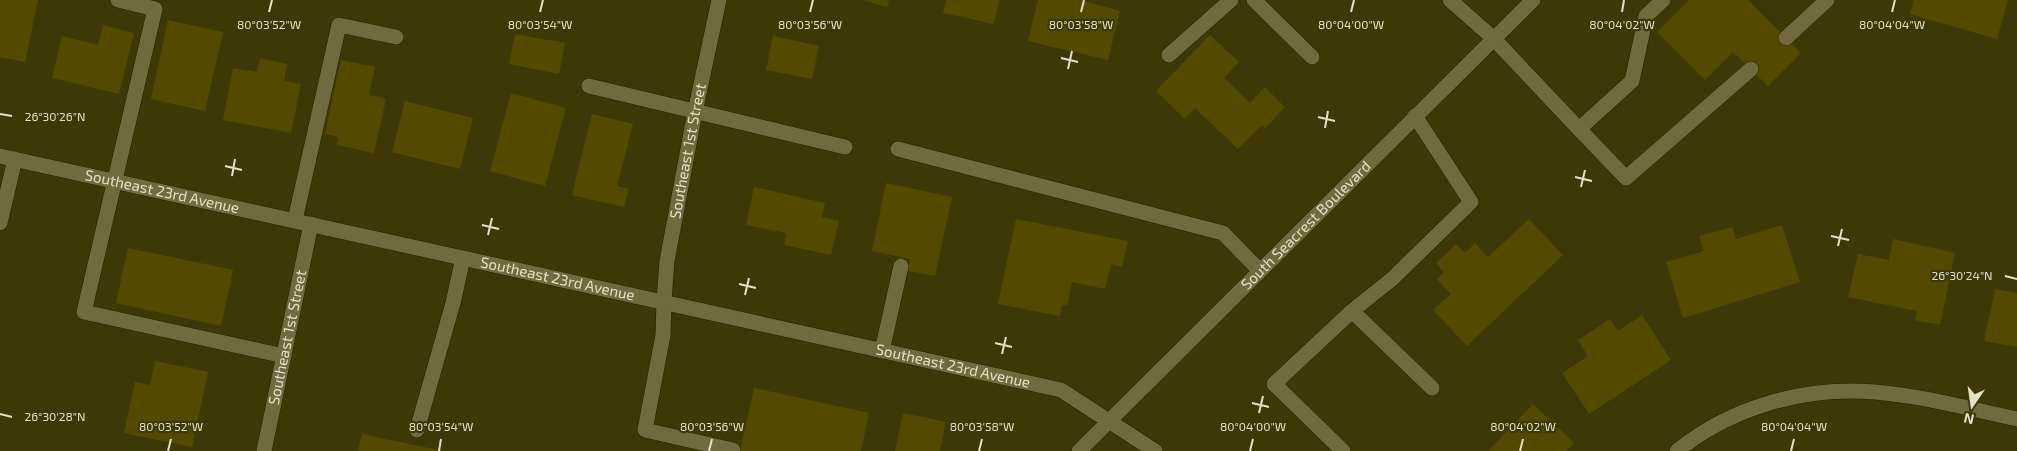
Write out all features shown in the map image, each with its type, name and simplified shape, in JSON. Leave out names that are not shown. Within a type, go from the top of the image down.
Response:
[{"type":"street","points":[[118,0],[155,8],[84,312],[284,356]]},
{"type":"street","name":"Southeast 1st Street","points":[[719,0],[695,112],[667,261],[662,335],[645,430],[733,450]]},
{"type":"street","points":[[1169,55],[1231,0]]},
{"type":"street","points":[[1254,0],[1312,57]]},
{"type":"street","points":[[1450,0],[1493,38],[1626,178],[1751,69]]},
{"type":"street","name":"South Seacrest Boulevard","points":[[1079,451],[1108,420],[1532,0]]},
{"type":"street","points":[[1579,129],[1632,81],[1646,16],[1663,0]]},
{"type":"street","points":[[1786,38],[1827,0]]},
{"type":"street","points":[[295,220],[339,24],[396,37]]},
{"type":"street","points":[[588,86],[845,147]]},
{"type":"street","points":[[1342,451],[1274,384],[1352,312],[1392,279],[1471,202],[1414,116]]},
{"type":"street","points":[[898,149],[1224,233],[1260,271]]},
{"type":"street","name":"Southeast 23rd Avenue","points":[[0,156],[1061,390],[1156,451]]},
{"type":"street","points":[[0,223],[15,159]]},
{"type":"street","name":"Southeast 1st Street","points":[[264,451],[311,224]]},
{"type":"street","points":[[417,430],[453,303],[463,258]]},
{"type":"street","points":[[882,351],[901,266]]},
{"type":"street","points":[[1352,312],[1432,388]]},
{"type":"street","points":[[1677,451],[1697,434],[1739,413],[1783,399],[1828,392],[1875,392],[1920,398],[2017,419]]},
{"type":"building","points":[[0,0],[38,0],[25,62],[0,57]]},
{"type":"building","points":[[862,0],[889,0],[887,7]]},
{"type":"building","points":[[946,0],[999,0],[994,24],[943,13]]},
{"type":"building","points":[[1038,0],[1080,0],[1120,11],[1108,60],[1028,41]]},
{"type":"building","points":[[1689,0],[1748,0],[1801,53],[1768,86],[1733,52],[1705,80],[1657,32]]},
{"type":"building","points":[[1914,0],[2008,0],[1997,39],[1910,14]]},
{"type":"building","points":[[168,20],[223,32],[205,111],[151,99]]},
{"type":"building","points":[[103,25],[134,33],[119,94],[52,78],[62,36],[98,45]]},
{"type":"building","points":[[515,34],[565,43],[559,74],[509,64]]},
{"type":"building","points":[[1210,35],[1239,62],[1224,78],[1250,103],[1265,87],[1285,107],[1265,128],[1262,125],[1238,149],[1195,108],[1185,119],[1156,91]]},
{"type":"building","points":[[773,36],[819,46],[812,79],[766,70]]},
{"type":"building","points":[[260,58],[287,64],[284,81],[301,84],[291,133],[223,120],[233,68],[257,72]]},
{"type":"building","points":[[341,60],[375,67],[369,95],[386,99],[374,153],[337,145],[339,137],[325,134]]},
{"type":"building","points":[[511,93],[566,108],[545,186],[490,171]]},
{"type":"building","points":[[405,101],[473,118],[460,169],[392,152]]},
{"type":"building","points":[[592,114],[633,124],[617,186],[629,189],[624,207],[572,195]]},
{"type":"building","points":[[886,183],[952,197],[935,276],[908,271],[910,259],[872,251]]},
{"type":"building","points":[[754,187],[825,203],[822,217],[839,221],[831,255],[784,245],[787,233],[746,225]]},
{"type":"building","points":[[1016,219],[1128,241],[1122,267],[1111,264],[1105,289],[1072,282],[1067,306],[1062,305],[1060,316],[998,304]]},
{"type":"building","points":[[1529,219],[1563,255],[1467,346],[1433,310],[1451,294],[1437,279],[1444,272],[1436,263],[1456,244],[1465,253],[1475,243],[1488,257]]},
{"type":"building","points":[[1782,225],[1800,282],[1683,318],[1666,262],[1704,251],[1699,236],[1732,227],[1736,239]]},
{"type":"building","points":[[1893,239],[1955,253],[1940,325],[1915,320],[1917,311],[1848,297],[1858,254],[1889,260]]},
{"type":"building","points":[[128,248],[233,270],[221,326],[116,303]]},
{"type":"building","points":[[1995,289],[2017,293],[2017,347],[1984,341]]},
{"type":"building","points":[[1642,315],[1671,360],[1589,414],[1562,373],[1588,356],[1578,340],[1610,319],[1618,331]]},
{"type":"building","points":[[155,361],[208,372],[192,447],[124,433],[135,382],[150,385]]},
{"type":"building","points":[[754,388],[869,413],[861,451],[740,451]]},
{"type":"building","points":[[1533,404],[1574,443],[1566,451],[1488,451]]},
{"type":"building","points":[[903,413],[946,422],[940,451],[895,451]]},
{"type":"building","points":[[362,434],[438,450],[438,451],[358,451]]}]
